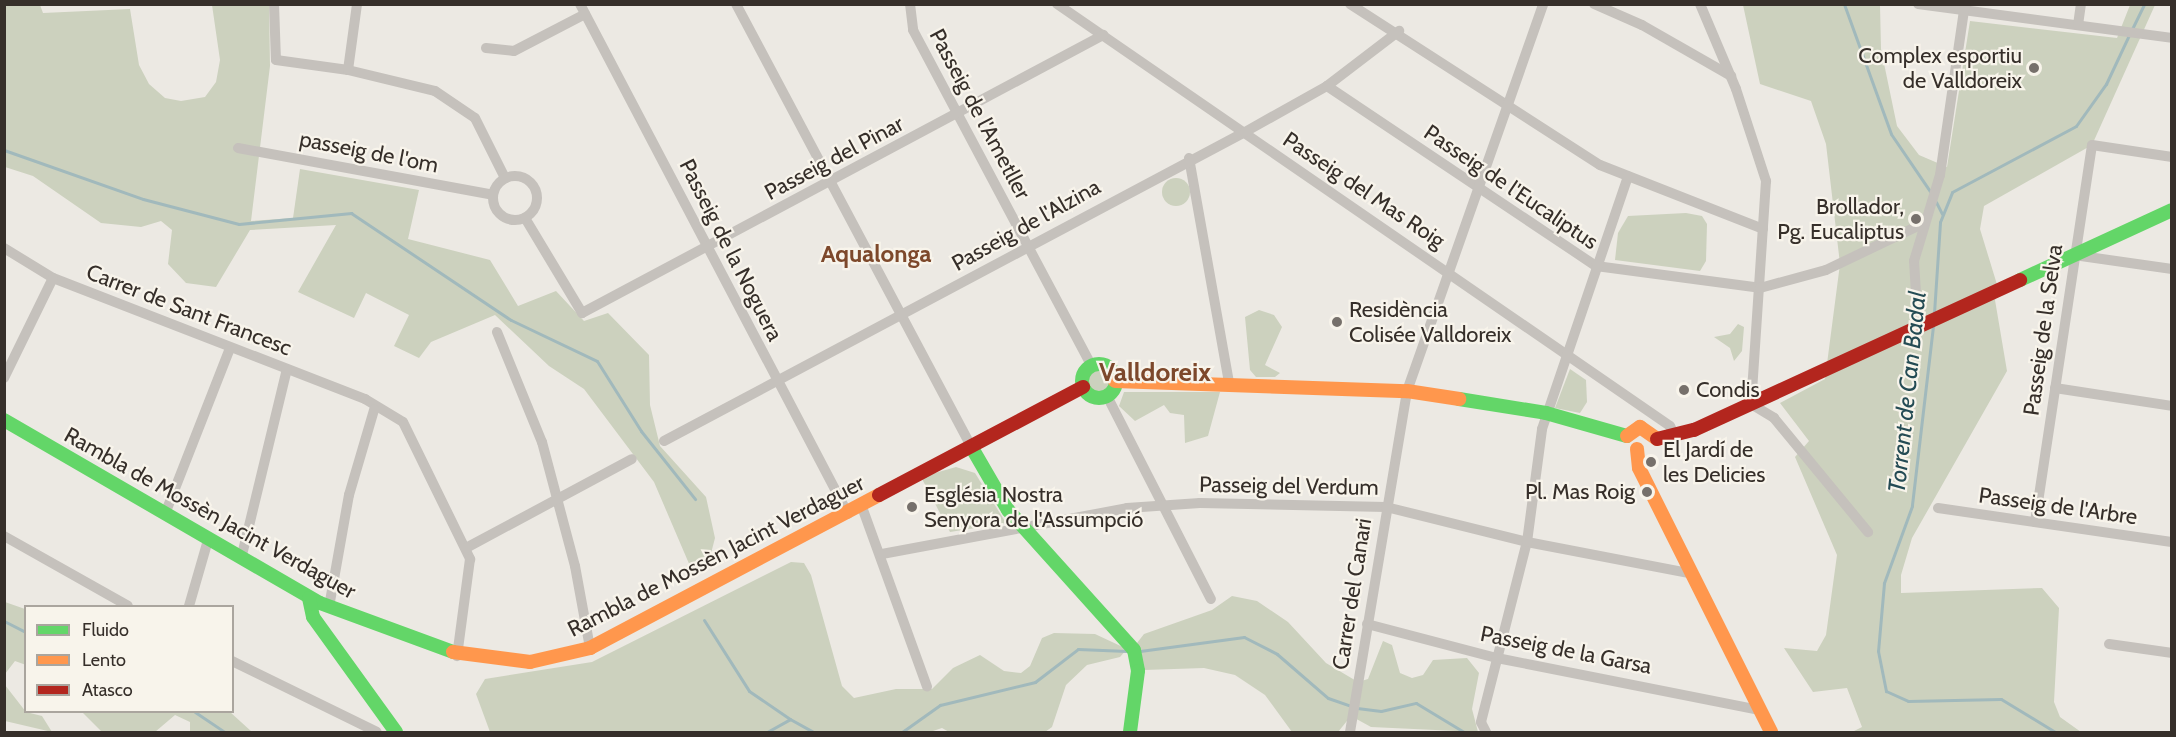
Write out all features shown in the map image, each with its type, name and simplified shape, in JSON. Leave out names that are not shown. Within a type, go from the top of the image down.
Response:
[{"type":"street","points":[[274,4],[276,60],[348,70],[435,92],[454,102],[485,132],[505,178]]},
{"type":"street","points":[[348,70],[357,4]]},
{"type":"street","points":[[736,4],[904,313],[972,448],[1024,529],[1134,650],[1138,671],[1130,732]]},
{"type":"street","name":"Passeig de l'Ametller","points":[[910,4],[913,30],[1030,247],[1062,318],[1092,366]]},
{"type":"street","name":"Passeig del Mas Roig","points":[[1057,4],[1670,426],[1675,436]]},
{"type":"street","points":[[1350,4],[1399,31],[1507,106],[1628,176],[1763,229]]},
{"type":"street","name":"Carrer del Canari","points":[[1350,727],[1407,390],[1544,4]]},
{"type":"street","points":[[1594,4],[1642,25],[1731,76]]},
{"type":"street","points":[[1700,4],[1731,76],[1766,181],[1752,404]]},
{"type":"street","points":[[1918,4],[1965,8],[2172,38]]},
{"type":"street","points":[[2078,25],[2081,4]]},
{"type":"street","points":[[1918,326],[1913,277],[1922,224],[1940,175],[1965,8]]},
{"type":"street","points":[[486,48],[514,51],[583,9]]},
{"type":"street","name":"Passeig de la Noguera","points":[[583,9],[848,514]]},
{"type":"street","name":"Passeig de l'Alzina","points":[[664,441],[1030,247],[1189,158],[1245,132],[1327,86],[1399,31]]},
{"type":"street","name":"Passeig del Pinar","points":[[525,218],[582,312],[708,249],[831,180],[960,115],[1103,35]]},
{"type":"street","name":"Passeig de l'Eucaliptus","points":[[1327,86],[1596,266],[1760,288]]},
{"type":"street","name":"Passeig de la Selva","points":[[2035,522],[2073,255],[2092,145],[2172,157]]},
{"type":"street","name":"passeig de l'om","points":[[238,148],[493,195]]},
{"type":"street","points":[[1189,158],[1229,382]]},
{"type":"street","points":[[1486,732],[1481,722],[1527,542],[1546,413],[1628,176]]},
{"type":"street","points":[[521,177],[535,188],[538,202],[525,218],[501,215],[493,195],[505,178],[521,177]]},
{"type":"street","points":[[1640,428],[1657,439],[1675,436],[1752,404],[2172,210]]},
{"type":"street","points":[[1760,288],[1826,270],[1922,224]]},
{"type":"street","name":"Carrer de Sant Francesc","points":[[4,248],[53,278],[229,351],[287,369],[364,399],[374,410]]},
{"type":"street","points":[[2073,255],[2172,268]]},
{"type":"street","points":[[4,378],[53,278]]},
{"type":"street","points":[[497,332],[542,442],[590,648]]},
{"type":"street","points":[[165,514],[229,351]]},
{"type":"street","points":[[1107,396],[1093,397],[1083,387],[1083,377],[1092,366],[1108,367],[1115,381]]},
{"type":"street","points":[[241,559],[287,369]]},
{"type":"street","points":[[1115,381],[1229,382],[1407,390],[1546,413],[1627,436],[1637,449],[1637,463],[1760,710],[1766,729]]},
{"type":"street","points":[[1107,396],[1115,381]]},
{"type":"street","name":"Rambla de Mossèn Jacint Verdaguer","points":[[4,420],[309,598],[457,656],[530,662],[590,648],[862,507],[1083,387]]},
{"type":"street","points":[[2055,388],[2172,406]]},
{"type":"street","points":[[1107,396],[1166,505],[1211,599]]},
{"type":"street","points":[[1752,404],[1774,418],[1868,532]]},
{"type":"street","points":[[329,607],[349,495],[374,410],[398,419],[466,548],[470,570],[457,656]]},
{"type":"street","points":[[1627,436],[1640,428],[1647,410]]},
{"type":"street","points":[[1637,449],[1652,448],[1657,439]]},
{"type":"street","points":[[466,548],[632,459]]},
{"type":"street","name":"Passeig del Verdum","points":[[882,554],[1166,505],[1386,507],[1527,542],[1693,574]]},
{"type":"street","points":[[862,507],[882,554],[927,687]]},
{"type":"street","name":"Passeig de l'Arbre","points":[[1938,508],[2172,542]]},
{"type":"street","points":[[4,536],[126,605]]},
{"type":"street","points":[[189,605],[208,540]]},
{"type":"street","points":[[309,598],[313,617],[396,732]]},
{"type":"street","name":"Passeig de la Garsa","points":[[1366,624],[1497,658],[1760,710]]},
{"type":"street","points":[[2109,644],[2172,653]]},
{"type":"street","points":[[234,662],[377,732]]},
{"type":"green space","points":[[4,5],[40,5],[43,13],[130,9],[139,65],[149,84],[165,98],[181,101],[205,97],[216,82],[220,60],[212,5],[269,5],[270,66],[251,221],[293,218],[300,169],[419,190],[408,239],[490,260],[518,306],[556,291],[584,321],[608,313],[649,355],[650,405],[660,446],[706,497],[715,538],[709,561],[690,566],[654,482],[584,389],[549,366],[495,315],[431,342],[419,358],[394,346],[409,315],[366,293],[354,318],[298,292],[336,225],[250,230],[216,287],[186,283],[168,264],[172,230],[161,221],[141,227],[101,223],[33,176],[5,167]]},
{"type":"green space","points":[[1743,5],[1880,5],[1881,49],[1897,126],[1919,155],[1947,167],[1970,21],[2117,38],[2130,5],[2155,5],[2092,145],[1984,206],[1980,229],[1999,291],[1995,300],[2007,371],[1912,538],[1901,575],[1901,593],[2042,588],[2059,608],[2054,702],[2060,717],[2081,732],[1852,732],[1862,727],[1847,688],[1813,692],[1784,648],[1817,651],[1826,635],[1837,555],[1795,457],[1809,441],[1780,403],[1825,379],[1840,264],[1826,144],[1811,101],[1760,84]]},
{"type":"green space","points":[[1176,178],[1186,182],[1190,192],[1186,202],[1176,206],[1166,202],[1162,192],[1166,182]]},
{"type":"green space","points":[[1686,213],[1702,216],[1707,224],[1706,261],[1700,271],[1615,260],[1618,233],[1628,216]]},
{"type":"green space","points":[[1259,310],[1274,315],[1282,327],[1265,365],[1280,373],[1275,377],[1256,377],[1250,370],[1245,317]]},
{"type":"green space","points":[[1738,324],[1744,327],[1742,351],[1734,361],[1730,348],[1714,337],[1730,334]]},
{"type":"green space","points":[[1570,369],[1586,380],[1587,402],[1580,413],[1555,408]]},
{"type":"green space","points":[[1099,370],[1107,373],[1110,381],[1107,389],[1099,392],[1091,389],[1088,381],[1091,373]]},
{"type":"green space","points":[[1124,392],[1220,392],[1208,436],[1185,443],[1184,415],[1170,413],[1164,405],[1135,421],[1119,406]]},
{"type":"green space","points":[[956,467],[975,473],[1006,523],[950,532],[921,477]]},
{"type":"green space","points":[[791,562],[804,563],[811,575],[842,686],[854,698],[896,689],[932,689],[953,668],[980,655],[1004,671],[1021,673],[1030,666],[1042,638],[1054,633],[1095,634],[1127,649],[1120,657],[1087,665],[1066,685],[1052,727],[1045,732],[949,732],[942,728],[930,732],[490,732],[476,694],[485,679],[592,662]]},
{"type":"green space","points":[[1232,596],[1257,601],[1288,622],[1326,663],[1358,682],[1368,679],[1383,641],[1392,645],[1400,673],[1412,678],[1423,675],[1433,660],[1467,658],[1479,673],[1472,709],[1478,732],[1371,727],[1351,716],[1338,732],[1292,732],[1265,695],[1235,675],[1204,668],[1144,670],[1137,643],[1144,634],[1212,610]]},
{"type":"green space","points":[[5,602],[24,609],[24,664],[15,661],[5,674]]},
{"type":"green space","points":[[5,685],[24,709],[24,713],[42,716],[52,732],[5,721]]},
{"type":"green space","points":[[83,713],[231,713],[252,732],[190,732],[190,722],[175,715],[155,732],[102,732]]},
{"type":"waterway","points":[[1844,4],[1891,134],[1932,194]]},
{"type":"waterway","name":"Torrent de Can Badal","points":[[2132,29],[2144,4]]},
{"type":"waterway","name":"Torrent de Can Badal","points":[[1934,313],[1940,222],[1952,192],[2076,126],[2106,84],[2129,35]]},
{"type":"waterway","points":[[4,150],[143,199],[239,224],[351,213],[511,320],[597,361],[641,431],[695,499]]},
{"type":"waterway","points":[[1936,202],[1942,214]]},
{"type":"waterway","name":"Torrent de Can Badal","points":[[1933,326],[1912,506],[1884,583],[1878,651],[1886,691],[1908,701],[2001,699],[2055,732]]},
{"type":"waterway","points":[[704,620],[749,691],[790,719]]},
{"type":"waterway","points":[[4,621],[24,631]]},
{"type":"waterway","points":[[1140,651],[1244,637],[1277,654],[1328,698],[1351,706]]},
{"type":"waterway","points":[[902,732],[940,705],[1035,682],[1078,649],[1127,651]]},
{"type":"waterway","points":[[1357,708],[1381,711],[1416,703],[1464,732]]},
{"type":"waterway","points":[[196,713],[225,732]]},
{"type":"waterway","points":[[767,732],[790,719],[813,732]]},
{"type":"traffic: fast","points":[[2020,280],[2172,210]]},
{"type":"traffic: fast","points":[[1099,364],[1111,369],[1116,381],[1111,393],[1099,398],[1087,393],[1082,381],[1087,369],[1099,364]]},
{"type":"traffic: fast","points":[[1459,399],[1546,413],[1627,436]]},
{"type":"traffic: fast","points":[[4,420],[320,603],[453,652]]},
{"type":"traffic: fast","points":[[972,448],[1008,510],[1134,650],[1138,671],[1130,732]]},
{"type":"traffic: fast","points":[[309,598],[313,617],[396,732]]},
{"type":"traffic: slow","points":[[1115,381],[1407,391],[1459,399]]},
{"type":"traffic: slow","points":[[1627,436],[1640,427],[1657,439]]},
{"type":"traffic: slow","points":[[1637,449],[1639,468],[1771,732]]},
{"type":"traffic: slow","points":[[453,652],[530,662],[590,648],[879,495]]},
{"type":"traffic: jam","points":[[1657,439],[1694,430],[2020,280]]},
{"type":"traffic: jam","points":[[879,495],[1083,387]]},
{"type":"place","name":"Complex esportiu de Valldoreix","points":[[2034,68]]},
{"type":"place","name":"Brollador, Pg. Eucaliptus","points":[[1916,219]]},
{"type":"place","name":"Residència Colisée Valldoreix","points":[[1337,322]]},
{"type":"place","name":"Condis","points":[[1684,390]]},
{"type":"place","name":"El Jardí de les Delicies","points":[[1651,462]]},
{"type":"place","name":"Pl. Mas Roig","points":[[1647,492]]},
{"type":"place","name":"Església Nostra Senyora de l'Assumpció","points":[[912,507]]},
{"type":"district","name":"Aqualonga","points":[[876,254]]},
{"type":"district","name":"Valldoreix","points":[[1155,373]]}]
